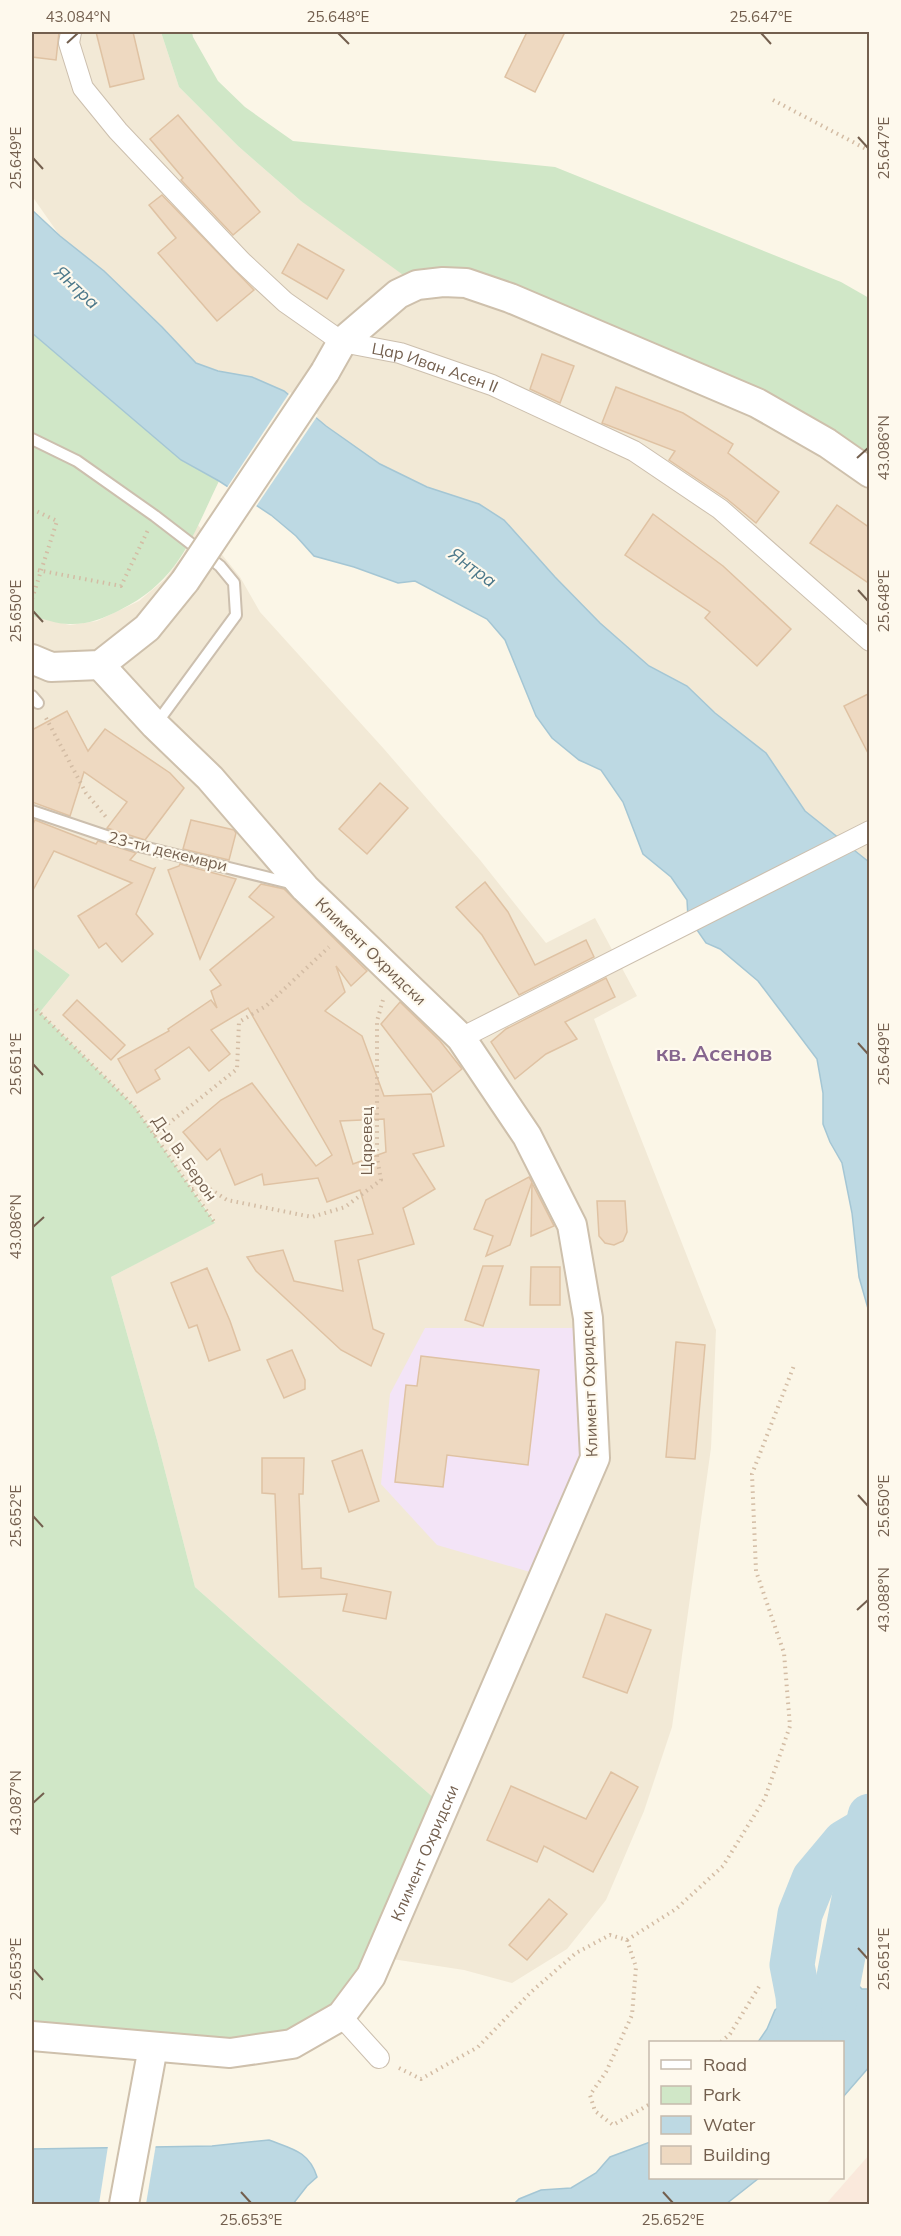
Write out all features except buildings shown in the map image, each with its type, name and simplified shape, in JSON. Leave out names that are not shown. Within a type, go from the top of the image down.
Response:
[{"type":"street","name":"Цар Иван Асен II","points":[[71,32],[69,42],[83,88],[118,131],[242,262],[285,302],[342,342],[400,353],[492,385],[634,451],[720,509],[870,641]]},
{"type":"street","points":[[32,659],[51,667],[100,665],[147,628],[185,581],[325,372],[342,342],[398,294],[417,285],[443,282],[466,284],[510,298],[757,403],[827,443],[870,473]]},
{"type":"street","name":"Климент Охридски","points":[[32,2036],[230,2054],[291,2044],[341,2016],[371,1976],[595,1458],[588,1318],[572,1225],[527,1136],[461,1038],[305,888],[210,778],[100,665]]},
{"type":"street","points":[[461,1038],[870,831]]},
{"type":"street","points":[[341,2016],[379,2058]]},
{"type":"street","points":[[124,2205],[153,2047]]},
{"type":"lane","points":[[32,439],[77,461],[155,516],[220,566],[234,583],[236,615],[156,725]]},
{"type":"lane","name":"23-ти декември","points":[[32,811],[127,843],[305,888]]},
{"type":"path","points":[[773,100],[870,152]]},
{"type":"path","points":[[32,509],[57,521],[32,599]]},
{"type":"path","points":[[32,569],[121,586],[155,516]]},
{"type":"path","points":[[35,699],[86,793],[127,843]]},
{"type":"path","points":[[154,1135],[237,1069],[239,1022],[266,1006],[349,929]]},
{"type":"path","name":"Царевец","points":[[192,1190],[210,1189],[227,1200],[312,1216],[345,1207],[381,1180],[377,1158],[377,1021],[383,1000],[399,977]]},
{"type":"path","name":"Д-р В. Берон","points":[[32,1005],[135,1107],[215,1223]]},
{"type":"path","points":[[379,2058],[421,2079],[478,2047],[531,1992],[576,1953],[610,1935],[627,1940],[676,1909],[723,1866],[765,1798],[790,1726],[784,1653],[756,1571],[752,1474],[795,1363]]},
{"type":"path","points":[[627,1940],[636,1966],[632,2014],[606,2072],[590,2095],[595,2111],[613,2125],[649,2105]]},
{"type":"path","points":[[723,2041],[730,2034],[760,1985]]},
{"type":"shaded area","points":[[32,32],[161,32],[179,87],[238,146],[301,201],[510,298],[869,473],[869,1002],[252,377],[218,371],[196,363],[104,271],[60,236],[32,196]]},
{"type":"shaded area","points":[[198,525],[240,577],[260,612],[384,749],[480,860],[546,943],[595,918],[637,996],[594,1019],[716,1330],[711,1448],[672,1727],[644,1811],[606,1900],[567,1949],[512,1983],[464,1970],[379,1957],[444,1807],[195,1587],[111,1277],[215,1222],[135,1107],[40,1012],[70,975],[32,947],[32,616],[70,625],[97,621],[139,601],[164,580],[183,555]]},
{"type":"shaded area","points":[[425,1328],[576,1328],[580,1459],[530,1572],[437,1545],[381,1484],[390,1394]]},
{"type":"shaded area","points":[[869,2155],[869,2204],[826,2204]]},
{"type":"green space","points":[[161,32],[192,32],[218,81],[245,107],[293,141],[555,167],[841,282],[869,298],[869,473],[510,298],[417,285],[301,201],[238,146],[179,87]]},
{"type":"green space","points":[[32,333],[181,460],[219,481],[182,556],[157,585],[120,610],[85,623],[62,624],[32,616]]},
{"type":"green space","points":[[32,947],[70,975],[40,1012],[135,1107],[215,1223],[111,1277],[195,1587],[444,1807],[371,1976],[292,2044],[32,2036]]},
{"type":"water","name":"Янтра","points":[[32,210],[104,271],[196,363],[218,371],[252,377],[284,391],[326,426],[380,464],[427,487],[479,504],[504,520],[600,623],[649,666],[687,686],[715,713],[766,753],[805,811],[869,862],[869,1312],[859,1277],[852,1213],[842,1163],[823,1124],[823,1093],[817,1059],[758,981],[720,949],[706,943],[688,917],[687,900],[671,877],[643,854],[623,802],[601,770],[579,760],[552,738],[536,716],[505,640],[487,619],[415,581],[398,583],[314,556],[296,536],[271,515],[219,481],[181,460],[32,333]]},
{"type":"water","points":[[843,1953],[848,1957],[851,1978],[862,1989],[869,1989],[870,2066],[844,2096],[844,2041],[759,2041],[775,2010],[789,1999],[808,1992],[826,1980],[835,1959]]},
{"type":"water","points":[[269,2140],[299,2152],[314,2168],[317,2177],[293,2204],[32,2204],[32,2149],[212,2146]]},
{"type":"water","points":[[649,2142],[649,2179],[758,2179],[726,2204],[514,2204],[519,2199],[541,2190],[571,2188],[596,2173],[610,2157]]},
{"type":"pier","points":[[290,392],[318,415],[255,508],[226,489]]},
{"type":"pier","points":[[156,2144],[146,2204],[99,2204],[108,2146]]},
{"type":"waterway","points":[[832,2013],[870,1816]]},
{"type":"waterway","points":[[801,2041],[798,1996],[792,1965],[800,1914],[814,1879],[845,1842],[867,1829]]},
{"type":"district","name":"кв. Асенов","points":[[714,1053]]}]
